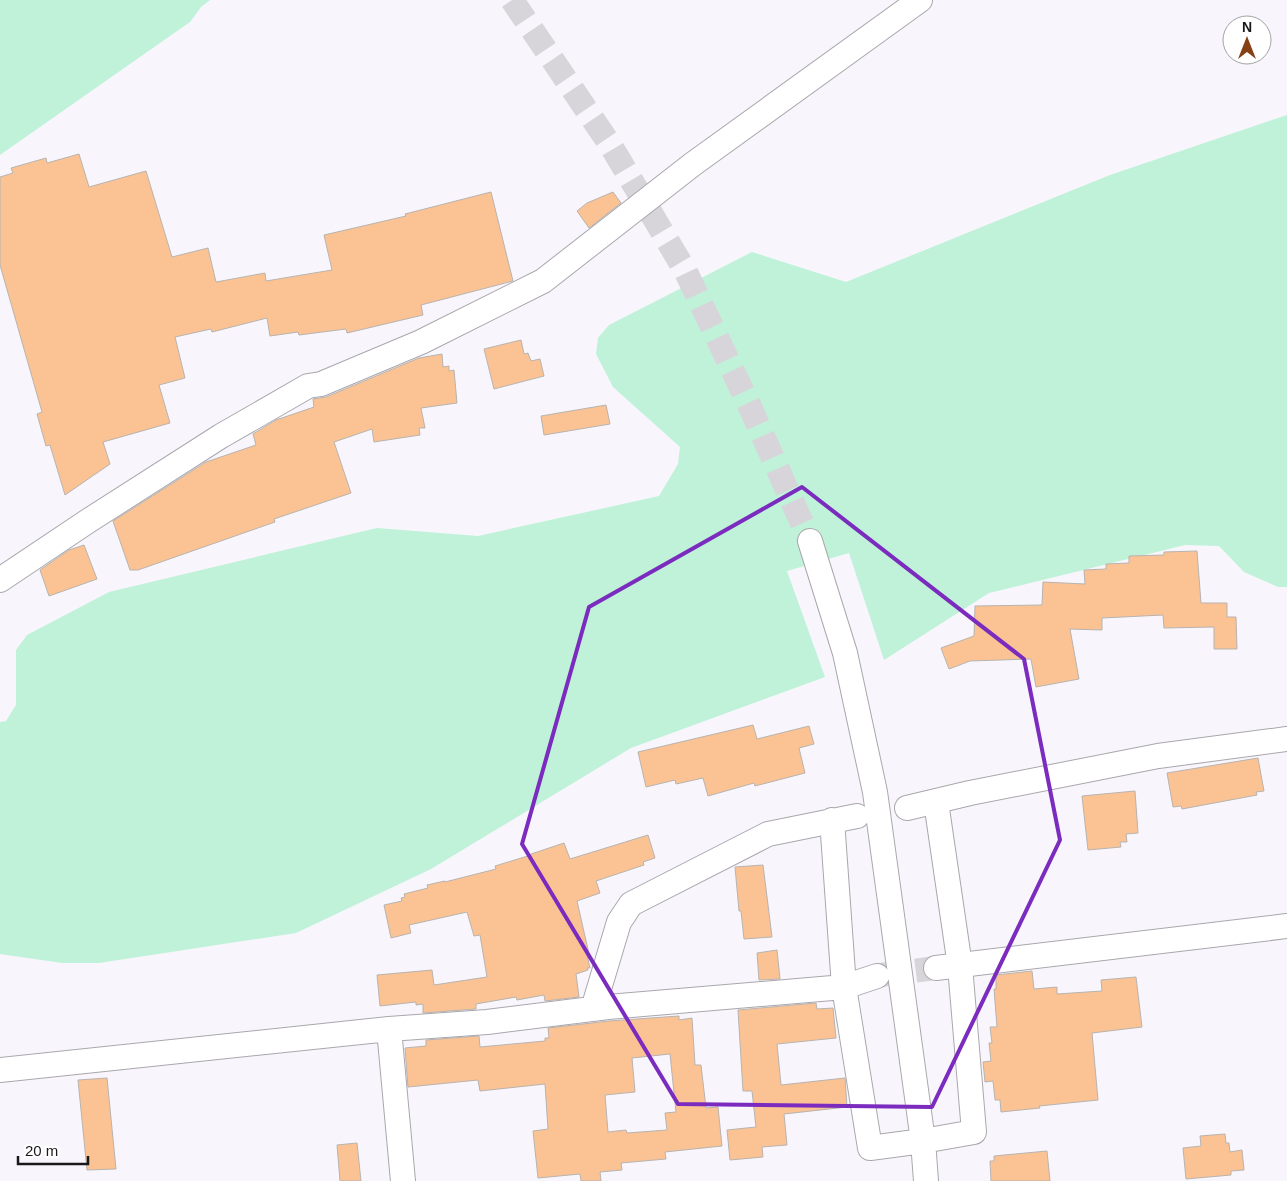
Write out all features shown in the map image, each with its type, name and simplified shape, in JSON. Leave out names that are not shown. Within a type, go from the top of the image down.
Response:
[{"type":"street","points":[[0,580],[221,436],[308,386],[321,384],[421,342],[543,281],[693,164],[920,0]]},
{"type":"street","points":[[810,541],[844,653],[875,792],[923,1141],[926,1181]]},
{"type":"street","points":[[907,808],[970,793],[1158,756],[1287,739]]},
{"type":"street","points":[[832,820],[844,987],[870,1148],[923,1141],[974,1132],[960,966],[936,802]]},
{"type":"street","points":[[593,1009],[619,922],[630,904],[768,834],[857,816]]},
{"type":"street","points":[[936,968],[1287,926]]},
{"type":"street","points":[[0,1070],[389,1029],[486,1022],[593,1009],[844,987],[877,976]]},
{"type":"street","points":[[389,1029],[403,1181]]},
{"type":"highlighted area","points":[[802,487],[1024,659],[1060,840],[932,1107],[678,1104],[522,844],[589,607]]},
{"type":"green space","points":[[0,0],[210,0],[201,7],[190,22],[0,155]]},
{"type":"green space","points":[[1287,115],[1287,587],[1278,587],[1244,572],[1219,546],[1185,545],[989,593],[884,660],[849,553],[787,571],[825,677],[631,748],[431,869],[296,933],[99,963],[62,963],[0,954],[0,722],[6,721],[16,705],[16,650],[27,635],[109,592],[377,528],[478,536],[659,496],[678,464],[680,447],[613,387],[596,354],[598,338],[609,325],[752,252],[846,282],[1110,175]]},
{"type":"building","points":[[79,154],[89,187],[146,171],[172,257],[208,248],[216,282],[265,273],[266,281],[332,270],[324,235],[406,216],[405,214],[491,192],[513,281],[421,305],[423,315],[347,333],[346,329],[299,335],[298,332],[270,336],[267,318],[212,332],[211,329],[175,337],[185,378],[159,385],[170,423],[103,442],[110,464],[65,495],[50,445],[46,446],[37,414],[42,412],[0,265],[0,177],[13,173],[11,168],[46,158],[47,163]]},
{"type":"building","points":[[613,192],[621,203],[589,228],[577,211],[587,203]]},
{"type":"building","points":[[521,340],[524,354],[528,353],[531,361],[540,359],[544,376],[494,389],[484,349]]},
{"type":"building","points":[[442,354],[443,367],[449,366],[449,371],[454,370],[457,403],[421,408],[425,428],[419,428],[420,435],[374,442],[372,429],[334,442],[351,493],[274,519],[275,522],[138,570],[130,570],[113,521],[206,462],[256,445],[253,434],[276,420],[314,407],[313,399],[326,397],[419,358]]},
{"type":"building","points":[[606,405],[610,424],[544,435],[541,416]]},
{"type":"building","points":[[84,545],[97,579],[49,596],[40,570],[69,550]]},
{"type":"building","points":[[1197,551],[1201,603],[1227,603],[1227,617],[1236,617],[1237,649],[1214,649],[1214,627],[1164,628],[1163,615],[1102,618],[1102,630],[1070,629],[1079,679],[1036,687],[1031,659],[970,661],[949,669],[941,648],[974,636],[975,606],[1042,605],[1043,582],[1085,584],[1084,570],[1106,569],[1106,564],[1129,563],[1129,556],[1164,555],[1164,552]]},
{"type":"building","points":[[753,725],[757,739],[809,726],[814,744],[799,748],[805,773],[755,786],[754,783],[708,796],[703,778],[676,784],[675,780],[646,787],[638,752]]},
{"type":"building","points":[[1258,758],[1264,791],[1256,792],[1257,795],[1182,809],[1181,806],[1173,807],[1167,773]]},
{"type":"building","points":[[1135,791],[1138,833],[1126,834],[1127,842],[1120,842],[1121,847],[1088,850],[1082,796]]},
{"type":"building","points":[[648,835],[655,858],[643,862],[644,865],[596,881],[600,893],[577,901],[589,954],[587,955],[590,968],[576,974],[579,997],[545,1001],[544,995],[517,1000],[516,997],[476,1004],[476,1009],[423,1013],[423,1004],[416,1005],[416,1002],[380,1006],[377,975],[432,970],[434,985],[487,977],[480,935],[474,936],[467,912],[409,925],[411,933],[391,938],[384,905],[402,901],[401,898],[405,897],[404,894],[428,888],[427,885],[496,869],[495,866],[564,843],[570,859]]},
{"type":"building","points":[[763,865],[772,937],[744,939],[735,867]]},
{"type":"building","points":[[777,950],[780,979],[759,980],[757,953]]},
{"type":"building","points":[[1032,971],[1034,989],[1057,987],[1057,994],[1102,991],[1101,980],[1136,977],[1142,1027],[1092,1033],[1098,1100],[1001,1112],[1000,1100],[995,1100],[993,1081],[985,1082],[983,1062],[991,1061],[989,1043],[992,1043],[990,1027],[997,1027],[994,989],[996,989],[996,975]]},
{"type":"building","points":[[816,1003],[817,1009],[833,1008],[836,1038],[777,1044],[781,1085],[845,1078],[847,1107],[784,1114],[787,1145],[762,1147],[763,1157],[730,1160],[727,1130],[756,1127],[752,1091],[743,1091],[738,1010]]},
{"type":"building","points":[[679,1016],[679,1020],[692,1018],[695,1065],[701,1065],[706,1108],[718,1107],[722,1146],[665,1152],[666,1159],[621,1163],[622,1170],[600,1172],[601,1181],[581,1181],[580,1174],[538,1178],[533,1131],[548,1129],[545,1084],[480,1091],[478,1080],[408,1087],[405,1048],[426,1046],[426,1040],[479,1036],[480,1047],[545,1041],[545,1038],[549,1038],[548,1028]],"holes":[[[670,1054],[676,1112],[665,1113],[667,1130],[627,1133],[626,1130],[608,1132],[605,1095],[635,1092],[632,1058]]]},
{"type":"building","points":[[107,1078],[116,1169],[87,1170],[78,1080]]},
{"type":"building","points":[[1225,1134],[1230,1152],[1242,1150],[1244,1170],[1231,1171],[1231,1175],[1186,1179],[1183,1148],[1201,1146],[1200,1136]]},
{"type":"building","points":[[357,1143],[361,1181],[340,1181],[337,1145]]},
{"type":"building","points":[[1047,1151],[1050,1181],[991,1181],[990,1161],[994,1161],[994,1156]]},
{"type":"tunnel","points":[[512,0],[611,146],[686,272],[750,407],[810,541]]},
{"type":"tunnel","points":[[880,975],[936,968]]}]
